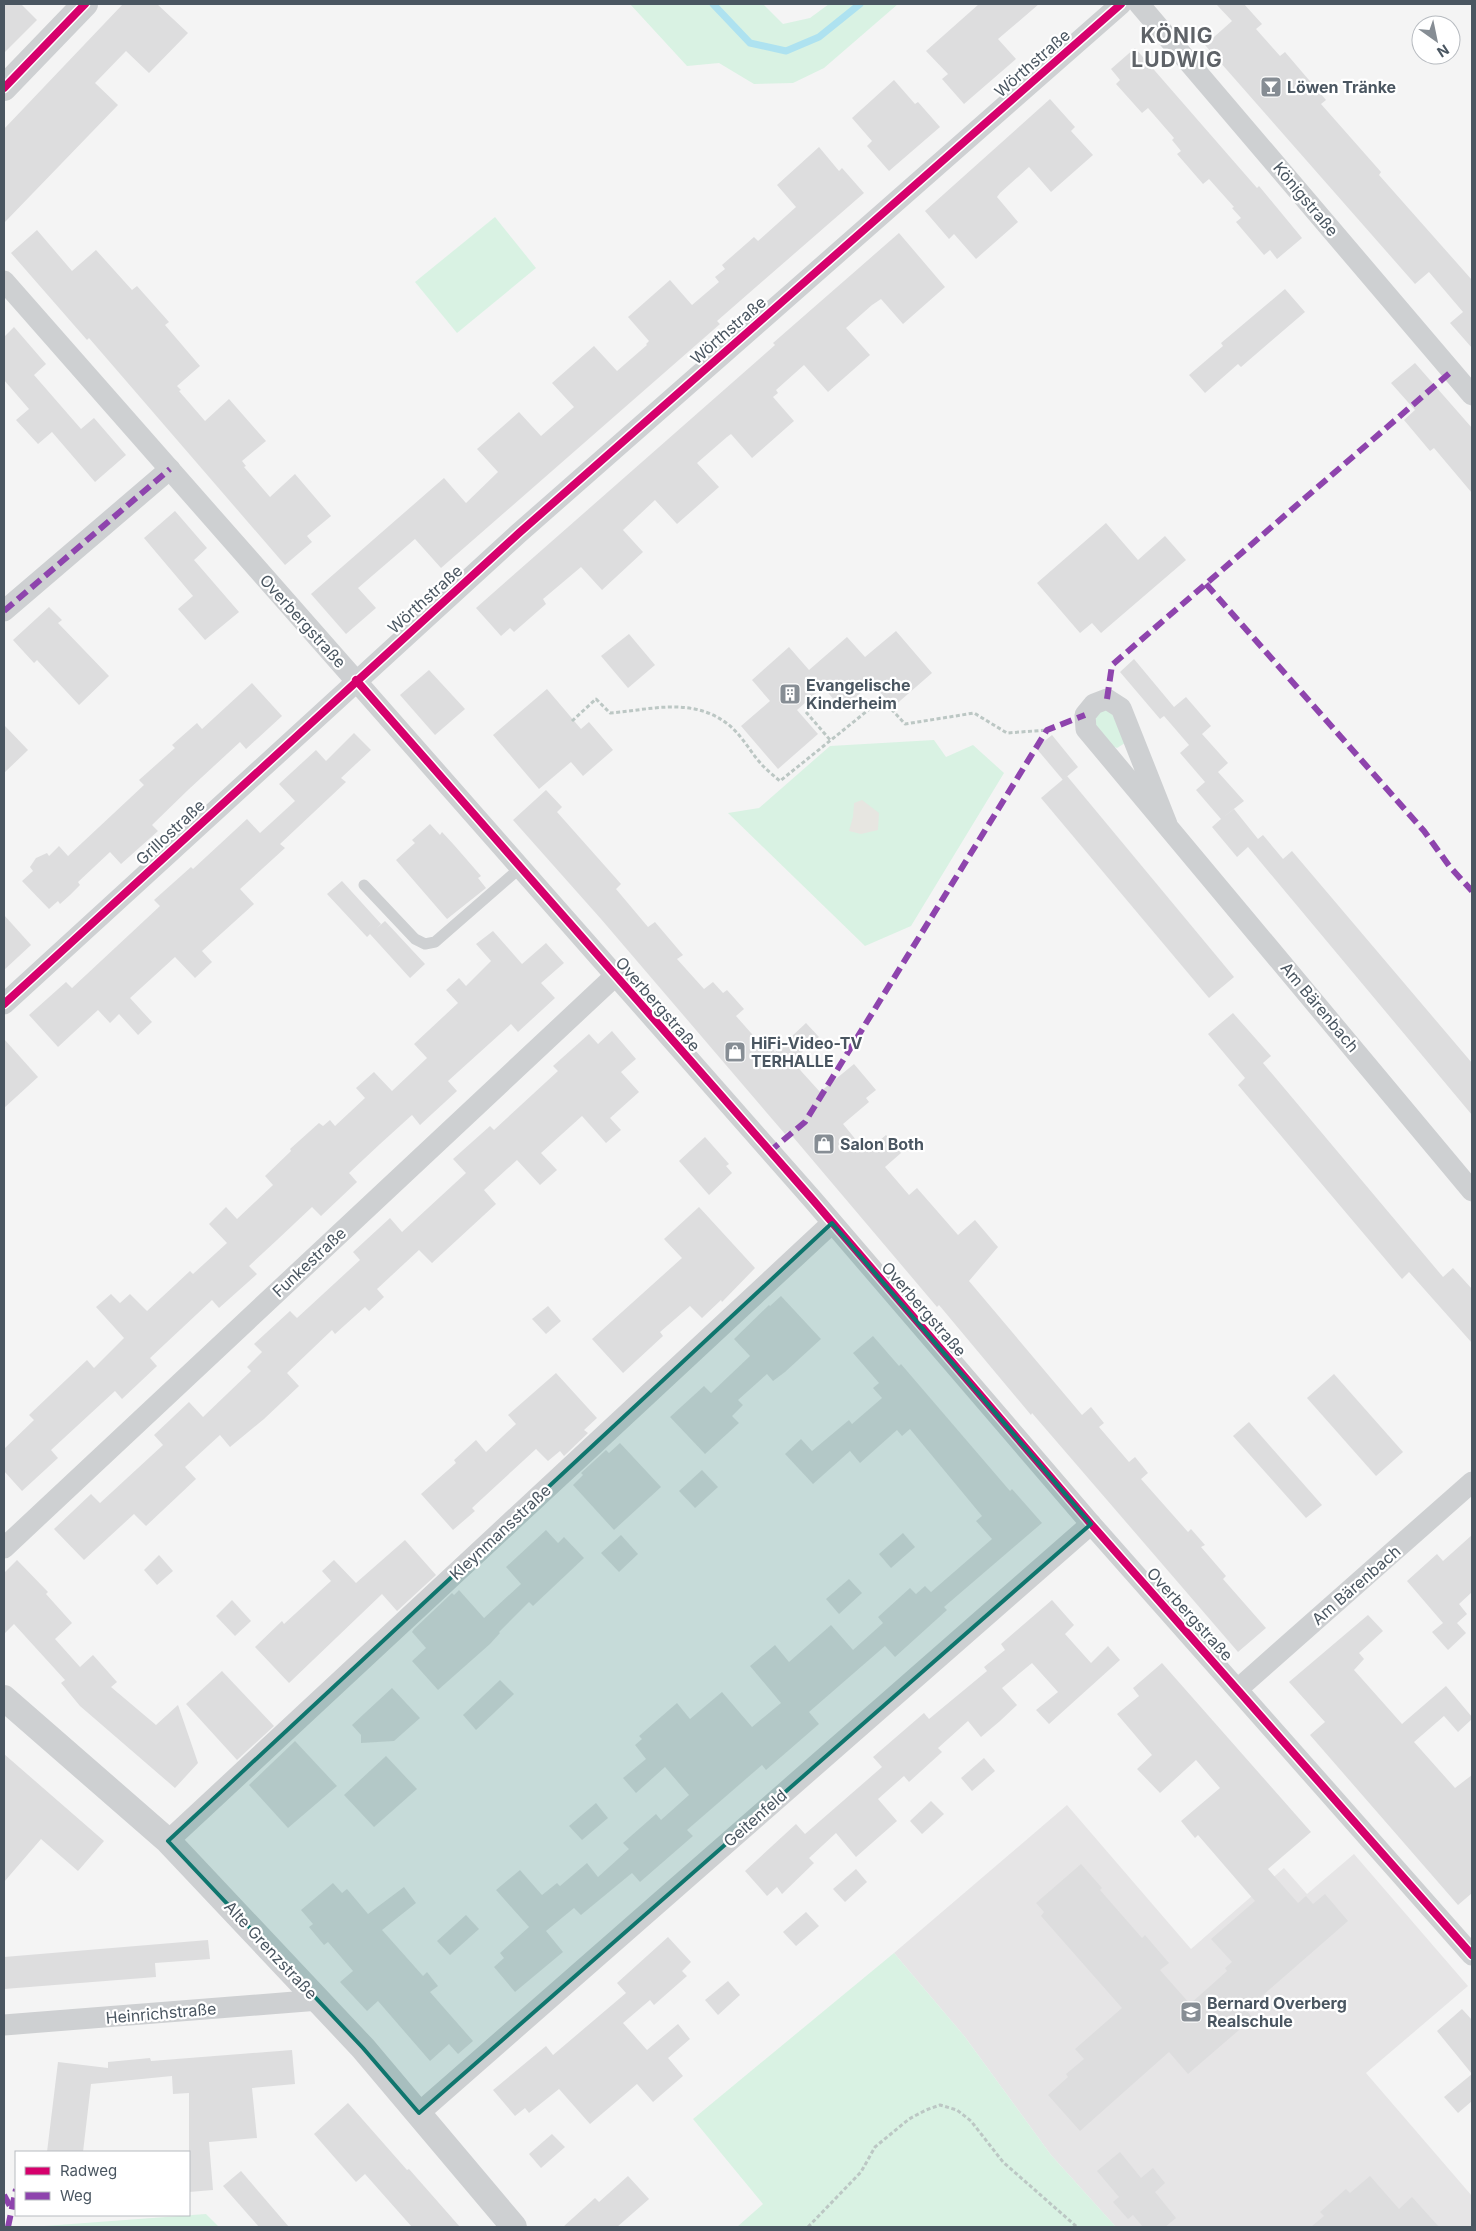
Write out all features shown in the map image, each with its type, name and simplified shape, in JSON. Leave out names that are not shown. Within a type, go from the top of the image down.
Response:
[{"type":"street","points":[[4,88],[85,4]]},
{"type":"street","name":"Wörthstraße","points":[[356,680],[526,527],[1121,4]]},
{"type":"street","name":"Königstraße","points":[[1139,4],[1472,395]]},
{"type":"street","name":"Overbergstraße","points":[[4,281],[832,1223],[1091,1524],[1239,1688],[1472,1955]]},
{"type":"street","points":[[4,611],[170,469]]},
{"type":"street","name":"Grillostraße","points":[[4,1004],[356,680]]},
{"type":"street","name":"Am Bärenbach","points":[[1167,824],[1121,708],[1107,699],[1094,704],[1084,715],[1086,729],[1472,1191]]},
{"type":"street","name":"Funkestraße","points":[[4,1548],[614,976]]},
{"type":"street","name":"Kleynmansstraße","points":[[168,1841],[832,1223]]},
{"type":"street","name":"Am Bärenbach","points":[[1239,1688],[1472,1482]]},
{"type":"street","name":"Geitenfeld","points":[[419,2113],[1091,1524]]},
{"type":"street","name":"Alte Grenzstraße","points":[[4,1698],[168,1841],[363,2048],[514,2227]]},
{"type":"street","name":"Heinrichstraße","points":[[4,2025],[319,2000]]},
{"type":"lane","points":[[364,885],[415,939],[425,944],[435,942],[520,868]]},
{"type":"path","points":[[572,721],[596,699],[610,713],[651,707],[676,706],[702,710],[726,722],[744,741],[762,766],[780,781],[882,699],[905,724],[974,713],[1007,733],[1047,730]]},
{"type":"path","points":[[806,712],[830,741]]},
{"type":"path","points":[[808,2227],[861,2172],[875,2147],[909,2119],[940,2105],[957,2110],[971,2121],[1003,2162],[1077,2227]]},
{"type":"highlighted area","points":[[832,1223],[1091,1524],[419,2113],[363,2048],[168,1841]]},
{"type":"shaded area","name":"Bernard Overberg Realschule","points":[[1067,1805],[1191,1949],[1284,1868],[1307,1894],[1354,1854],[1468,1986],[1366,2073],[1472,2196],[1472,2227],[1116,2227],[1051,2155],[965,2037],[894,1953]]},
{"type":"green space","points":[[630,4],[763,4],[783,24],[810,18],[829,4],[898,4],[824,68],[793,83],[754,84],[719,63],[687,66]]},
{"type":"green space","points":[[495,217],[536,268],[457,333],[415,282]]},
{"type":"green space","points":[[1110,709],[1125,743],[1117,748],[1112,746],[1095,726],[1096,712]]},
{"type":"green space","points":[[934,740],[946,757],[973,745],[1004,773],[911,926],[865,946],[728,813],[759,808],[830,746]]},
{"type":"green space","points":[[894,1953],[965,2037],[1051,2155],[1116,2227],[737,2227],[763,2204],[693,2119]]},
{"type":"green space","points":[[206,2214],[219,2227],[31,2227],[190,2216]]},
{"type":"sand","points":[[862,800],[879,813],[878,830],[861,834],[849,831],[854,803]]},
{"type":"building","points":[[4,4],[21,4],[37,20],[4,53]]},
{"type":"building","points":[[123,4],[157,4],[188,33],[149,73],[126,51],[95,83],[118,105],[4,223],[4,129]]},
{"type":"building","points":[[979,4],[1039,4],[998,39],[1016,59],[964,104],[942,79],[948,74],[926,51]]},
{"type":"building","points":[[1216,4],[1244,4],[1262,24],[1256,29],[1280,56],[1285,52],[1326,100],[1321,104],[1381,172],[1379,175],[1472,280],[1472,348],[1450,323],[1463,312],[1429,272],[1415,284],[1205,45],[1232,21]]},
{"type":"building","points":[[1135,48],[1257,188],[1259,186],[1302,238],[1277,259],[1270,250],[1264,255],[1236,222],[1241,218],[1232,208],[1234,207],[1209,179],[1203,184],[1177,154],[1181,151],[1172,140],[1174,138],[1148,108],[1142,113],[1116,84],[1120,80],[1111,69]]},
{"type":"building","points":[[894,80],[915,104],[918,102],[940,127],[889,171],[867,146],[872,141],[852,118]]},
{"type":"building","points":[[1050,99],[1075,127],[1071,131],[1093,155],[1051,192],[1029,167],[997,197],[1018,222],[976,259],[954,234],[949,239],[925,211]]},
{"type":"building","points":[[819,147],[839,171],[842,168],[864,193],[717,321],[720,324],[441,568],[415,539],[358,588],[376,608],[346,634],[311,594],[444,478],[466,503],[498,472],[477,449],[519,412],[541,436],[574,407],[552,383],[594,346],[617,371],[647,345],[649,341],[628,317],[670,280],[692,305],[719,282],[715,277],[725,269],[722,265],[754,237],[758,241],[796,207],[777,185]]},
{"type":"building","points":[[37,230],[72,271],[96,250],[132,290],[137,286],[169,322],[165,325],[200,366],[177,386],[181,390],[179,391],[205,421],[229,399],[266,441],[242,461],[246,466],[244,467],[270,497],[295,474],[331,516],[307,536],[312,542],[285,565],[89,338],[87,340],[11,253]]},
{"type":"building","points":[[899,233],[945,287],[903,324],[881,299],[872,305],[846,328],[870,355],[828,392],[804,365],[776,390],[778,393],[773,397],[794,421],[752,458],[731,434],[697,463],[719,487],[677,524],[655,500],[623,530],[643,552],[602,590],[581,567],[543,599],[546,604],[514,632],[510,628],[501,636],[476,608],[775,345],[773,343]]},
{"type":"building","points":[[1285,289],[1305,312],[1241,367],[1238,364],[1205,393],[1189,375],[1223,346],[1221,343]]},
{"type":"building","points":[[14,327],[46,364],[34,375],[81,429],[94,418],[126,455],[95,482],[52,432],[38,444],[16,420],[29,409],[4,380],[4,337]]},
{"type":"building","points":[[1415,363],[1472,428],[1472,493],[1434,448],[1430,451],[1404,420],[1415,410],[1391,383]]},
{"type":"building","points":[[175,511],[207,548],[194,560],[239,612],[205,640],[178,609],[193,596],[144,538]]},
{"type":"building","points":[[1106,523],[1138,560],[1165,536],[1186,560],[1101,633],[1092,623],[1080,633],[1037,583]]},
{"type":"building","points":[[49,607],[62,620],[58,623],[109,676],[79,705],[37,660],[34,663],[13,640]]},
{"type":"building","name":"Evangelische Kinderheim","points":[[896,631],[932,673],[893,707],[872,683],[842,709],[823,687],[797,710],[818,734],[778,769],[741,726],[770,701],[752,680],[789,647],[809,670],[847,637],[865,657]]},
{"type":"building","points":[[629,634],[655,665],[628,688],[601,656]]},
{"type":"building","points":[[1134,659],[1174,707],[1186,697],[1211,726],[1202,734],[1228,763],[1218,772],[1244,801],[1221,819],[1196,790],[1205,782],[1180,753],[1189,745],[1164,716],[1160,719],[1120,672]]},
{"type":"building","points":[[429,670],[465,709],[435,735],[400,695]]},
{"type":"building","points":[[252,683],[282,716],[246,749],[240,742],[152,825],[158,831],[121,864],[110,852],[78,882],[80,885],[70,895],[60,904],[58,901],[49,909],[22,881],[33,871],[30,867],[36,858],[47,853],[49,856],[59,846],[68,856],[144,785],[139,780],[175,748],[172,745],[197,723],[202,729]]},
{"type":"building","points":[[547,689],[581,729],[589,722],[613,750],[583,776],[571,762],[539,789],[493,735]]},
{"type":"building","points":[[4,725],[28,750],[4,773]]},
{"type":"building","points":[[354,733],[371,750],[341,778],[346,782],[280,844],[285,848],[240,889],[254,904],[202,951],[212,962],[195,978],[175,957],[130,998],[152,1022],[138,1035],[119,1014],[110,1023],[98,1010],[58,1047],[29,1015],[66,982],[72,988],[160,906],[154,900],[191,867],[193,869],[247,819],[260,833],[295,801],[279,784],[316,750],[326,761]]},
{"type":"building","points":[[1052,735],[1078,767],[1063,780],[1036,748]]},
{"type":"building","points":[[1067,776],[1234,977],[1209,998],[1041,798]]},
{"type":"building","points":[[546,790],[562,807],[557,812],[621,884],[616,889],[648,927],[655,922],[683,955],[677,959],[704,989],[713,982],[723,993],[727,990],[744,1009],[736,1016],[759,1042],[763,1039],[775,1052],[806,1023],[819,1037],[792,1061],[820,1092],[854,1064],[876,1090],[866,1098],[869,1102],[843,1124],[866,1152],[886,1135],[901,1153],[885,1167],[909,1195],[917,1188],[958,1235],[975,1220],[998,1247],[969,1281],[1082,1415],[1091,1407],[1104,1423],[1099,1427],[1129,1462],[1135,1457],[1148,1473],[1141,1479],[1188,1532],[1191,1529],[1205,1545],[1201,1547],[1226,1576],[1223,1579],[1266,1628],[1238,1652],[1032,1413],[1031,1415],[939,1305],[937,1307],[788,1131],[785,1134],[601,919],[513,820]]},
{"type":"building","points":[[1234,809],[1258,839],[1263,835],[1283,859],[1292,851],[1472,1063],[1472,1115],[1248,847],[1237,857],[1212,827]]},
{"type":"building","points":[[430,824],[440,835],[442,832],[454,845],[481,876],[478,878],[486,888],[447,919],[396,860],[415,843],[412,840]]},
{"type":"building","points":[[342,881],[381,924],[377,928],[385,921],[425,964],[410,978],[370,934],[367,937],[327,894]]},
{"type":"building","points":[[4,915],[31,945],[4,970]]},
{"type":"building","points":[[493,931],[522,964],[546,943],[564,963],[541,983],[555,998],[518,1032],[511,1024],[448,1081],[457,1091],[420,1125],[412,1115],[380,1144],[349,1173],[357,1182],[321,1216],[312,1207],[249,1266],[257,1274],[219,1308],[212,1300],[150,1358],[157,1366],[122,1399],[115,1391],[51,1450],[58,1458],[22,1491],[4,1471],[4,1449],[34,1420],[29,1415],[87,1360],[94,1368],[124,1338],[96,1307],[111,1294],[120,1303],[130,1294],[147,1311],[190,1271],[193,1274],[227,1243],[209,1224],[226,1207],[237,1219],[273,1185],[265,1176],[291,1151],[290,1149],[319,1123],[323,1126],[330,1120],[335,1126],[365,1098],[356,1088],[374,1072],[392,1091],[427,1058],[414,1044],[458,1003],[446,990],[459,978],[466,986],[491,961],[476,944]]},
{"type":"building","points":[[1233,1013],[1271,1056],[1263,1063],[1443,1277],[1453,1268],[1472,1289],[1472,1343],[1409,1272],[1402,1279],[1238,1085],[1245,1078],[1208,1034]]},
{"type":"building","points":[[612,1031],[636,1059],[621,1072],[639,1092],[610,1118],[621,1130],[606,1143],[582,1116],[541,1153],[557,1170],[540,1185],[517,1160],[484,1190],[496,1204],[432,1263],[419,1250],[377,1289],[384,1297],[369,1311],[365,1307],[335,1334],[332,1330],[287,1373],[299,1386],[264,1419],[230,1447],[220,1435],[185,1467],[196,1479],[146,1526],[134,1514],[84,1560],[54,1529],[91,1494],[100,1503],[163,1445],[154,1435],[189,1402],[203,1417],[251,1371],[247,1367],[262,1352],[254,1344],[290,1311],[297,1318],[360,1260],[353,1252],[390,1218],[402,1232],[466,1173],[453,1159],[490,1126],[494,1130],[558,1071],[553,1066],[589,1034],[598,1044]]},
{"type":"building","points":[[4,1039],[38,1077],[4,1108]]},
{"type":"building","points":[[705,1137],[729,1164],[726,1166],[732,1173],[709,1195],[679,1161]]},
{"type":"building","points":[[699,1207],[755,1268],[722,1302],[721,1300],[702,1318],[690,1306],[660,1332],[663,1336],[623,1373],[592,1339],[682,1258],[664,1239]]},
{"type":"building","points":[[781,1296],[821,1339],[773,1381],[767,1374],[738,1400],[743,1405],[732,1416],[739,1423],[705,1454],[670,1417],[704,1386],[711,1393],[750,1356],[734,1339]]},
{"type":"building","points":[[548,1306],[561,1321],[546,1334],[532,1319]]},
{"type":"building","points":[[873,1336],[899,1366],[901,1364],[1010,1491],[1012,1489],[1042,1523],[944,1607],[947,1610],[895,1657],[885,1646],[809,1712],[819,1724],[766,1770],[762,1765],[687,1830],[693,1836],[640,1882],[632,1873],[581,1915],[574,1908],[546,1931],[563,1952],[515,1992],[494,1967],[504,1958],[500,1953],[529,1927],[496,1890],[520,1870],[542,1895],[557,1883],[560,1886],[587,1863],[598,1877],[629,1849],[623,1843],[656,1814],[661,1820],[689,1795],[665,1767],[636,1793],[623,1778],[646,1759],[635,1745],[642,1739],[639,1736],[677,1703],[690,1719],[722,1692],[752,1727],[781,1703],[750,1666],[775,1645],[789,1662],[831,1625],[853,1650],[883,1623],[878,1617],[910,1588],[916,1594],[925,1586],[931,1592],[992,1539],[976,1521],[982,1516],[910,1429],[902,1436],[897,1430],[860,1463],[850,1451],[813,1484],[785,1454],[801,1439],[812,1451],[849,1420],[852,1424],[882,1398],[873,1388],[879,1383],[853,1353]]},
{"type":"building","points":[[556,1373],[597,1418],[584,1430],[588,1433],[564,1456],[560,1451],[548,1461],[536,1449],[472,1508],[475,1511],[453,1530],[421,1494],[456,1463],[454,1460],[476,1440],[486,1452],[516,1424],[508,1415]]},
{"type":"building","points":[[1334,1374],[1403,1452],[1376,1476],[1307,1398]]},
{"type":"building","points":[[1249,1422],[1322,1505],[1306,1518],[1233,1436]]},
{"type":"building","points":[[620,1443],[661,1487],[614,1530],[573,1485],[583,1475],[581,1473],[606,1450],[609,1453]]},
{"type":"building","points":[[702,1470],[718,1487],[695,1508],[679,1491]]},
{"type":"building","points":[[546,1530],[558,1543],[564,1537],[584,1558],[533,1606],[529,1602],[499,1632],[490,1644],[438,1690],[412,1661],[426,1648],[412,1632],[414,1629],[452,1593],[454,1595],[459,1590],[484,1618],[521,1584],[506,1567]]},
{"type":"building","points":[[903,1533],[915,1547],[891,1568],[879,1554]]},
{"type":"building","points":[[621,1535],[638,1554],[619,1572],[601,1553]]},
{"type":"building","points":[[1472,1535],[1472,1592],[1459,1604],[1467,1614],[1457,1623],[1466,1633],[1448,1650],[1432,1632],[1443,1623],[1407,1581],[1437,1554],[1443,1561]]},
{"type":"building","points":[[405,1540],[436,1575],[397,1611],[382,1594],[289,1683],[255,1647],[282,1621],[284,1624],[331,1581],[322,1571],[334,1560],[356,1583]]},
{"type":"building","points":[[159,1555],[173,1571],[157,1585],[144,1570]]},
{"type":"building","points":[[17,1560],[48,1592],[46,1594],[72,1623],[55,1639],[80,1667],[93,1655],[117,1682],[111,1687],[156,1725],[178,1705],[198,1763],[175,1788],[80,1706],[61,1683],[65,1680],[14,1624],[4,1634],[4,1573]]},
{"type":"building","points":[[849,1579],[862,1593],[839,1614],[826,1599]]},
{"type":"building","points":[[232,1600],[251,1621],[235,1636],[216,1616]]},
{"type":"building","points":[[1052,1600],[1074,1625],[1065,1634],[1091,1663],[1108,1646],[1120,1660],[1049,1724],[1036,1710],[1058,1692],[1032,1663],[1002,1688],[1017,1705],[1000,1721],[981,1737],[968,1721],[938,1748],[942,1752],[909,1782],[904,1776],[878,1799],[897,1821],[856,1857],[836,1833],[809,1858],[814,1863],[782,1894],[777,1887],[767,1896],[745,1871],[796,1824],[805,1834],[882,1767],[873,1757],[924,1713],[929,1719],[987,1671],[984,1667],[1005,1650],[1001,1644]]},
{"type":"building","points":[[1368,1615],[1383,1631],[1359,1653],[1364,1659],[1354,1670],[1402,1724],[1446,1686],[1472,1717],[1458,1732],[1444,1716],[1414,1742],[1455,1788],[1472,1775],[1472,1893],[1458,1905],[1310,1735],[1325,1722],[1289,1682]]},
{"type":"building","points":[[1162,1663],[1311,1832],[1268,1869],[1298,1903],[1306,1896],[1313,1904],[1325,1894],[1348,1921],[1246,2010],[1253,2018],[1188,2074],[1169,2052],[1080,2131],[1048,2095],[1068,2077],[1066,2074],[1084,2059],[1075,2049],[1122,2008],[1041,1916],[1044,1912],[1036,1903],[1081,1864],[1102,1888],[1100,1890],[1142,1938],[1145,1935],[1169,1963],[1160,1970],[1190,2004],[1227,1971],[1225,1968],[1232,1962],[1211,1939],[1255,1901],[1198,1835],[1195,1838],[1181,1821],[1220,1788],[1196,1760],[1160,1793],[1137,1769],[1152,1755],[1117,1714],[1139,1696],[1133,1688]]},
{"type":"building","points":[[222,1671],[274,1726],[237,1760],[186,1704]]},
{"type":"building","points":[[500,1680],[514,1694],[476,1730],[463,1715]]},
{"type":"building","points":[[392,1688],[420,1718],[394,1741],[361,1743],[361,1735],[352,1725]]},
{"type":"building","points":[[295,1741],[337,1786],[288,1828],[249,1785]]},
{"type":"building","points":[[4,1754],[104,1841],[78,1871],[41,1839],[4,1882]]},
{"type":"building","points":[[386,1756],[417,1789],[374,1827],[344,1795]]},
{"type":"building","points":[[984,1758],[995,1771],[972,1791],[961,1778]]},
{"type":"building","points":[[931,1801],[944,1814],[922,1834],[910,1821]]},
{"type":"building","points":[[596,1803],[608,1818],[582,1840],[569,1826]]},
{"type":"building","points":[[856,1869],[867,1882],[845,1902],[833,1889]]},
{"type":"building","points":[[333,1883],[342,1893],[347,1889],[368,1914],[404,1887],[416,1903],[382,1930],[423,1976],[427,1972],[438,1986],[430,1992],[473,2041],[458,2054],[449,2044],[430,2061],[378,2001],[367,2011],[340,1982],[353,1971],[328,1942],[324,1945],[309,1927],[313,1924],[301,1910]]},
{"type":"building","points":[[806,1912],[819,1926],[796,1946],[783,1932]]},
{"type":"building","points":[[466,1915],[479,1929],[450,1955],[437,1941]]},
{"type":"building","points":[[668,1937],[691,1962],[682,1971],[687,1976],[654,2005],[650,2000],[623,2023],[647,2050],[678,2024],[690,2039],[668,2058],[683,2076],[653,2102],[637,2084],[590,2124],[559,2089],[529,2113],[525,2108],[515,2116],[493,2090],[546,2046],[553,2055],[626,1993],[617,1983]]},
{"type":"building","points":[[208,1940],[210,1959],[155,1963],[156,1977],[4,1989],[4,1957]]},
{"type":"building","points":[[728,1981],[740,1995],[718,2015],[705,2000]]},
{"type":"building","points":[[1462,2009],[1472,2020],[1472,2074],[1437,2031]]},
{"type":"building","points":[[292,2050],[295,2084],[252,2088],[257,2138],[209,2142],[213,2190],[190,2192],[189,2093],[173,2094],[172,2076],[91,2084],[83,2151],[47,2151],[58,2062],[108,2068],[108,2062],[150,2058],[151,2061]]},
{"type":"building","points":[[1472,2074],[1472,2101],[1458,2113],[1444,2097]]},
{"type":"building","points":[[348,2103],[460,2227],[412,2227],[365,2174],[356,2182],[314,2134]]},
{"type":"building","points":[[552,2134],[565,2147],[541,2168],[529,2154]]},
{"type":"building","points":[[1120,2152],[1141,2178],[1153,2168],[1165,2183],[1155,2192],[1176,2218],[1165,2227],[1143,2227],[1133,2215],[1128,2219],[1113,2202],[1119,2197],[1097,2171]]},
{"type":"building","points":[[241,2171],[289,2227],[259,2227],[223,2186]]},
{"type":"building","points":[[628,2176],[649,2199],[617,2227],[563,2227],[595,2198],[599,2202]]},
{"type":"building","points":[[1370,2176],[1399,2209],[1412,2197],[1439,2227],[1311,2227],[1324,2216],[1320,2212],[1346,2189],[1350,2193]]},
{"type":"waterway","points":[[713,4],[750,43],[786,51],[819,37],[860,4]]},
{"type":"marked path","points":[[1107,699],[1112,665],[1452,371]]},
{"type":"marked path","points":[[4,611],[170,469]]},
{"type":"marked path","points":[[1206,584],[1424,831],[1450,867],[1472,891]]},
{"type":"marked path","points":[[769,1152],[805,1122],[1047,730],[1085,715]]},
{"type":"marked path","points":[[8,2227],[15,2194]]},
{"type":"marked path","points":[[4,2195],[11,2208]]},
{"type":"cycle path","points":[[4,88],[85,4]]},
{"type":"cycle path","points":[[4,1004],[519,533],[1121,4]]},
{"type":"cycle path","points":[[356,680],[813,1200],[1091,1524],[1472,1955]]},
{"type":"place","name":"Löwen Tränke","points":[[1271,87]]},
{"type":"place","name":"Evangelische Kinderheim","points":[[790,694]]},
{"type":"place","name":"HiFi-Video-TV TERHALLE","points":[[735,1052]]},
{"type":"place","name":"Salon Both","points":[[824,1144]]},
{"type":"place","name":"Bernard Overberg Realschule","points":[[1191,2012]]},
{"type":"district","name":"KÖNIG LUDWIG","points":[[1177,47]]}]
